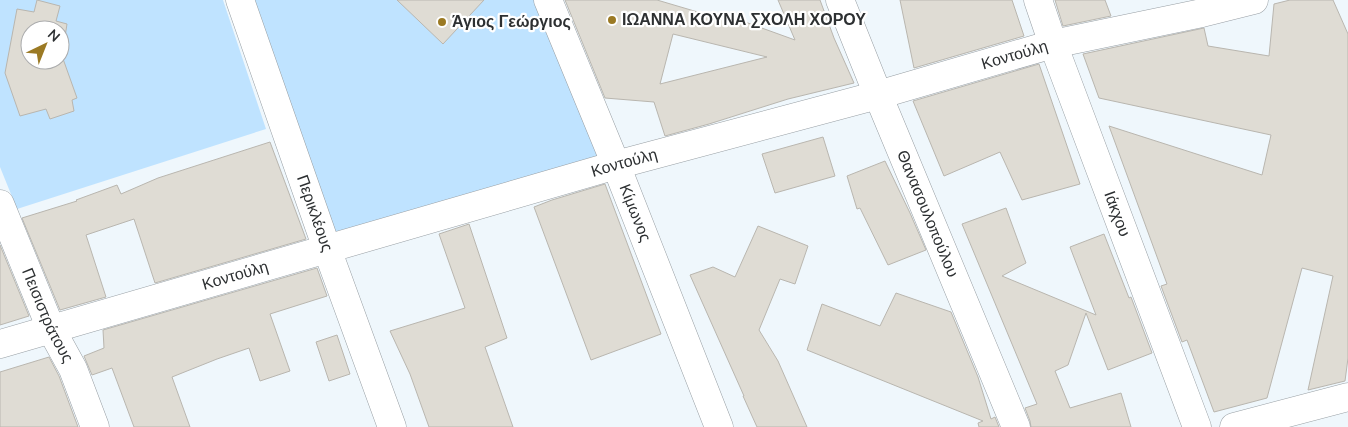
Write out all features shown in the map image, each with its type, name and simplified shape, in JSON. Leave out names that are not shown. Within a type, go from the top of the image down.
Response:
[{"type":"street","name":"Περικλέους","points":[[240,0],[327,249],[392,427]]},
{"type":"street","name":"Κίμωνος","points":[[548,0],[616,165],[719,427]]},
{"type":"street","name":"Θανασουλοπούλου","points":[[840,0],[1016,427]]},
{"type":"street","name":"Ιάκχου","points":[[1038,0],[1197,427]]},
{"type":"street","name":"Κοντούλη","points":[[0,344],[616,165],[878,95],[1054,44],[1202,13],[1254,0]]},
{"type":"street","name":"Πεισιστράτους","points":[[0,204],[51,329],[73,369],[95,427]]},
{"type":"street","points":[[1234,427],[1348,396]]},
{"type":"shaded area","points":[[0,0],[223,0],[266,129],[17,209],[0,167]]},
{"type":"shaded area","points":[[252,0],[536,0],[600,158],[332,236]]},
{"type":"building","points":[[37,0],[60,6],[56,20],[20,20],[20,70],[67,70],[77,98],[72,100],[74,111],[50,119],[46,109],[20,116],[5,73],[17,9],[34,12]]},
{"type":"building","name":"Άγιος Γεώργιος","points":[[397,0],[484,0],[443,44]]},
{"type":"building","points":[[565,0],[657,0],[718,18],[723,14],[795,40],[778,0],[820,0],[854,83],[788,99],[665,136],[654,102],[605,98]],"holes":[[[673,34],[767,57],[660,84]]]},
{"type":"building","points":[[900,0],[1012,0],[1024,36],[914,68]]},
{"type":"building","points":[[1055,0],[1105,0],[1111,16],[1063,26]]},
{"type":"building","points":[[1290,0],[1333,0],[1348,34],[1348,358],[1345,381],[1308,390],[1333,276],[1302,268],[1267,398],[1214,412],[1187,340],[1182,342],[1161,286],[1167,284],[1109,126],[1262,175],[1271,135],[1099,98],[1083,54],[1204,28],[1208,46],[1269,56],[1274,4]]},
{"type":"building","points":[[1039,64],[1080,184],[1022,200],[1000,152],[944,176],[913,101]]},
{"type":"building","points":[[823,137],[835,176],[775,193],[762,154]]},
{"type":"building","points":[[270,142],[306,239],[155,283],[134,219],[86,235],[106,297],[60,310],[22,218],[77,201],[117,185],[121,194],[158,178]]},
{"type":"building","points":[[885,161],[926,250],[888,265],[860,208],[857,209],[847,176]]},
{"type":"building","points":[[605,184],[661,334],[591,360],[534,207]]},
{"type":"building","points":[[1006,208],[1026,263],[1002,276],[1096,315],[1070,247],[1104,234],[1152,353],[1108,370],[1086,313],[1068,365],[1055,371],[1070,408],[1121,393],[1131,427],[1031,427],[1025,408],[1037,404],[962,224]]},
{"type":"building","points":[[469,224],[507,338],[485,347],[513,427],[429,427],[410,374],[390,331],[465,308],[439,234]]},
{"type":"building","points":[[758,226],[808,246],[795,284],[780,279],[759,330],[778,361],[807,427],[757,427],[690,275],[713,267],[735,277]]},
{"type":"building","points":[[0,245],[29,316],[0,325]]},
{"type":"building","points":[[317,268],[327,296],[270,314],[290,371],[260,381],[249,348],[172,377],[190,427],[134,427],[112,368],[92,375],[84,356],[104,348],[103,330]]},
{"type":"building","points":[[896,293],[951,312],[978,377],[991,419],[995,417],[999,427],[979,427],[978,423],[983,421],[807,350],[822,304],[880,326]]},
{"type":"building","points":[[337,335],[350,374],[329,381],[316,342]]},
{"type":"building","points":[[49,357],[59,376],[78,427],[0,427],[0,372]]},
{"type":"place","name":"ΙΩΑΝΝΑ ΚΟΥΝΑ ΣΧΟΛΗ ΧΟΡΟΥ","points":[[612,20]]},
{"type":"place","name":"Άγιος Γεώργιος","points":[[442,22]]}]
